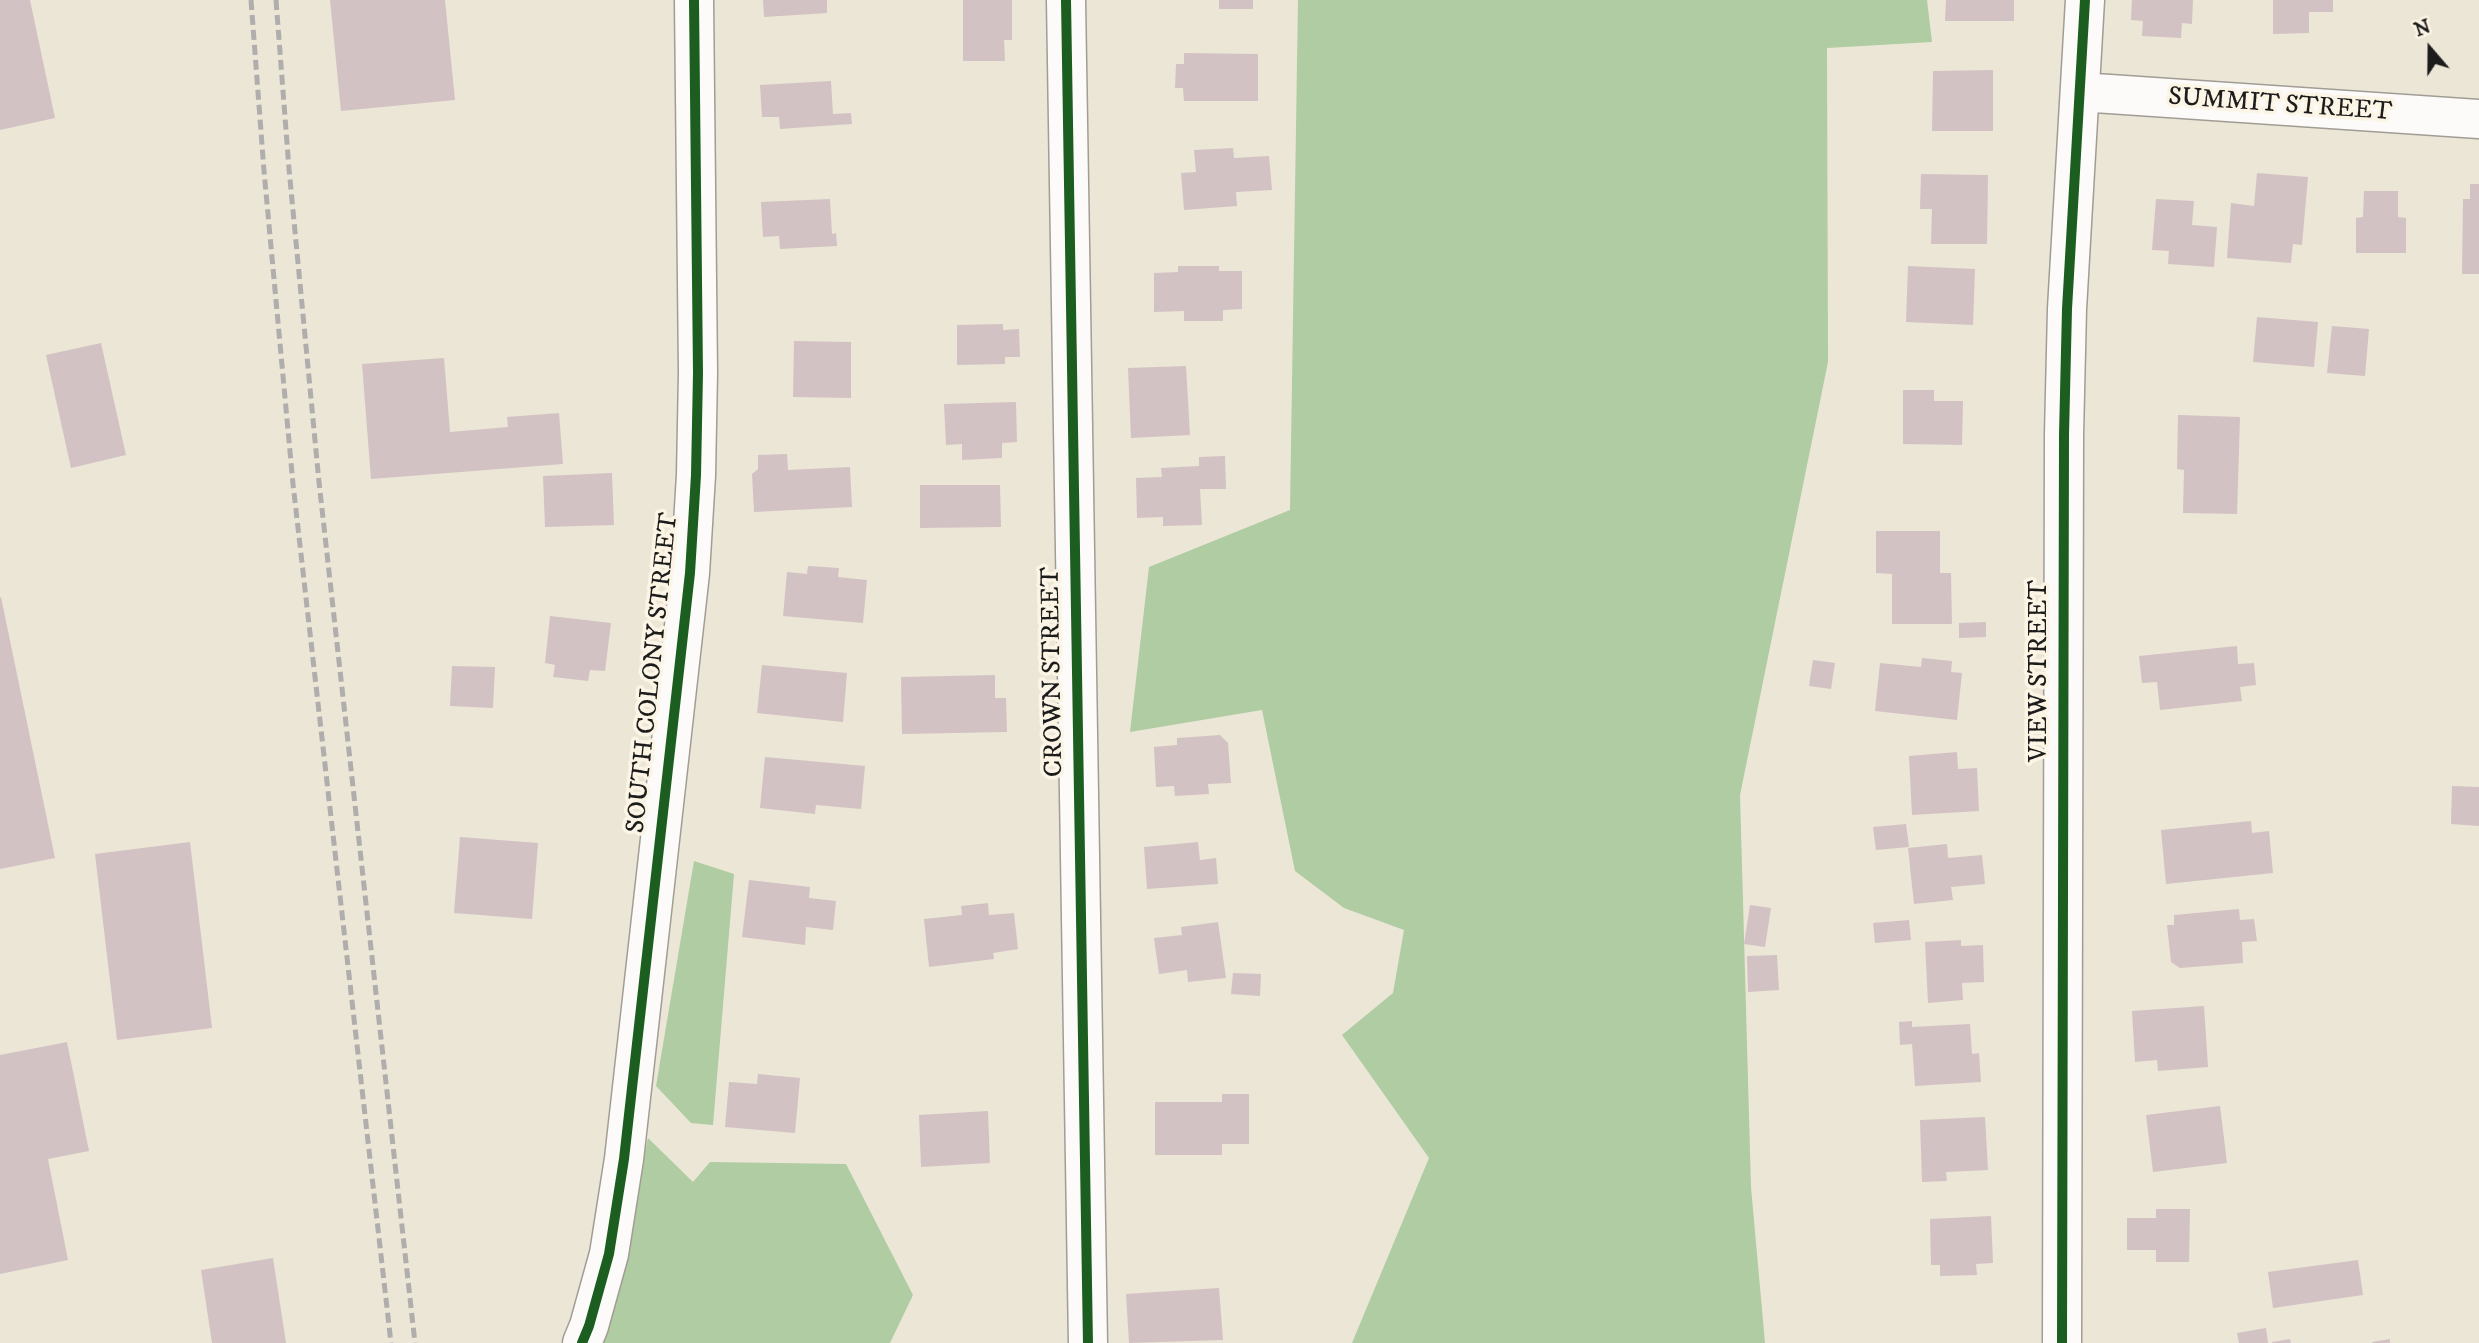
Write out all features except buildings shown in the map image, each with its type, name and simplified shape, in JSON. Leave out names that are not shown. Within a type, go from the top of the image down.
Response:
[{"type":"street","name":"SOUTH COLONY STREET","points":[[582,1343],[609,1254],[624,1159],[690,573],[698,373],[694,0]]},
{"type":"street","name":"CROWN STREET","points":[[1066,0],[1088,1343]]},
{"type":"street","name":"VIEW STREET","points":[[2062,1343],[2064,435],[2067,309],[2085,0]]},
{"type":"street","name":"SUMMIT STREET","points":[[2080,92],[2479,119]]},
{"type":"green space","points":[[1298,0],[1927,0],[1932,42],[1827,48],[1828,362],[1740,795],[1751,1187],[1765,1343],[1352,1343],[1429,1158],[1342,1035],[1393,993],[1404,930],[1344,908],[1295,871],[1262,710],[1130,732],[1149,567],[1290,510]]},
{"type":"green space","points":[[694,861],[734,874],[713,1125],[691,1123],[656,1086]]},
{"type":"green space","points":[[648,1138],[693,1182],[710,1162],[846,1164],[913,1295],[890,1343],[603,1343]]},
{"type":"railway","points":[[251,0],[293,484],[391,1343]]},
{"type":"railway","points":[[276,0],[319,482],[415,1343]]},
{"type":"cycle path","points":[[582,1343],[609,1254],[624,1159],[690,573],[698,373],[694,0]]},
{"type":"cycle path","points":[[1066,0],[1088,1343]]},
{"type":"cycle path","points":[[2062,1343],[2064,435],[2067,309],[2085,0]]}]
